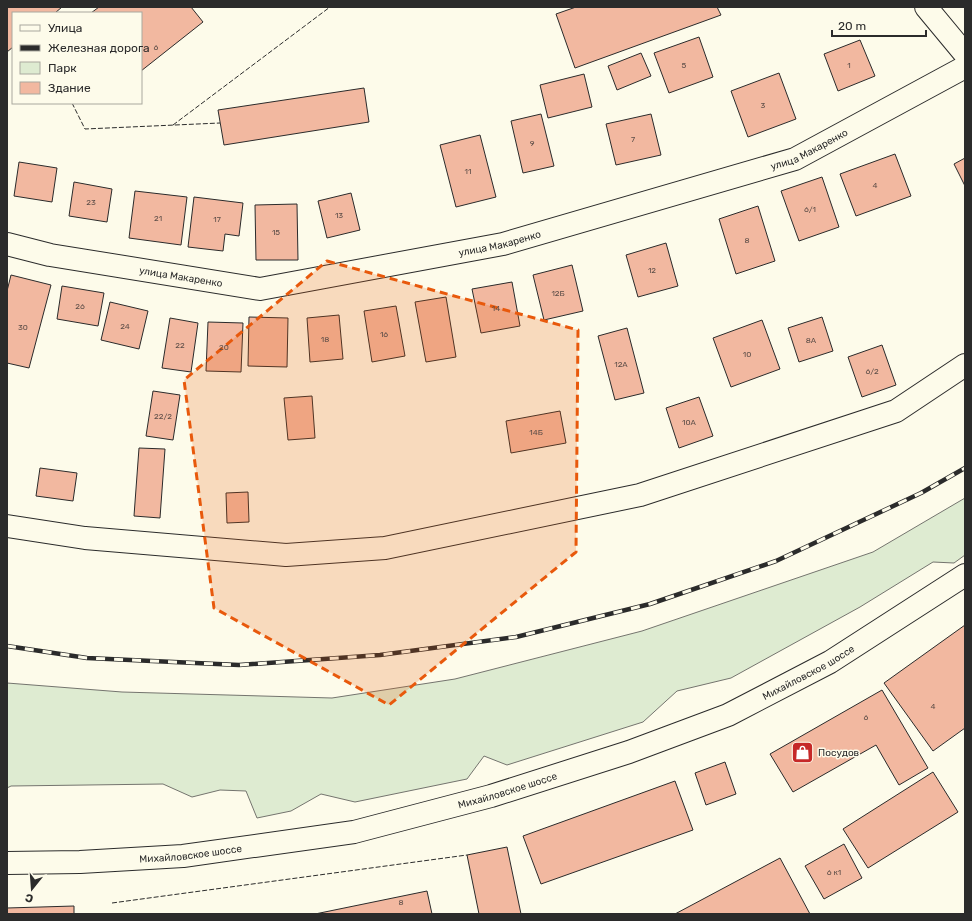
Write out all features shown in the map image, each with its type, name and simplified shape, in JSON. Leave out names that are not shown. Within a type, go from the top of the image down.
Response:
[{"type":"street","points":[[926,7],[965,54]]},
{"type":"street","name":"улица Макаренко","points":[[7,244],[50,255],[260,290],[502,244],[795,159],[965,67]]},
{"type":"street","points":[[7,526],[85,538],[286,555],[385,548],[640,495],[896,411],[965,365]]},
{"type":"street","name":"Михайловское шоссе","points":[[7,863],[80,862],[183,856],[207,853],[354,832],[491,796],[629,752],[728,715],[830,662],[965,575]]},
{"type":"highlighted area","points":[[327,261],[578,330],[576,552],[389,705],[214,608],[184,380]]},
{"type":"green space","points":[[965,498],[965,555],[954,563],[933,562],[860,607],[731,678],[677,691],[643,722],[507,765],[484,756],[467,779],[355,802],[321,794],[291,811],[257,818],[246,791],[220,790],[192,797],[163,784],[11,786],[7,788],[7,683],[122,692],[332,698],[455,679],[642,631],[873,552]]},
{"type":"building","points":[[7,7],[62,7],[56,12],[12,12],[12,48],[7,52]]},
{"type":"building","points":[[99,7],[191,7],[203,22],[142,70],[142,12],[92,12]]},
{"type":"building","points":[[576,7],[717,7],[721,15],[575,68],[556,14]]},
{"type":"building","points":[[699,37],[713,77],[669,93],[654,53]]},
{"type":"building","points":[[860,40],[875,76],[838,91],[824,54]]},
{"type":"building","points":[[641,53],[651,76],[617,90],[608,66]]},
{"type":"building","points":[[779,73],[796,119],[748,137],[731,91]]},
{"type":"building","points":[[584,74],[592,107],[548,118],[540,85]]},
{"type":"building","points":[[364,88],[369,122],[224,145],[218,110]]},
{"type":"building","points":[[541,114],[554,166],[523,173],[511,121]]},
{"type":"building","points":[[651,114],[661,155],[616,165],[606,124]]},
{"type":"building","points":[[480,135],[496,197],[456,207],[440,145]]},
{"type":"building","points":[[895,154],[911,196],[856,216],[840,174]]},
{"type":"building","points":[[965,158],[965,186],[954,164]]},
{"type":"building","points":[[19,162],[57,168],[52,202],[14,196]]},
{"type":"building","points":[[822,177],[839,227],[799,241],[781,191]]},
{"type":"building","points":[[74,182],[112,189],[107,222],[69,216]]},
{"type":"building","points":[[135,191],[187,197],[181,245],[129,238]]},
{"type":"building","points":[[351,193],[360,230],[327,238],[318,201]]},
{"type":"building","points":[[194,197],[243,203],[239,236],[225,234],[223,251],[188,247]]},
{"type":"building","points":[[297,204],[298,260],[256,260],[255,205]]},
{"type":"building","points":[[758,206],[775,261],[736,274],[719,219]]},
{"type":"building","points":[[666,243],[678,286],[638,297],[626,255]]},
{"type":"building","points":[[572,265],[583,311],[544,320],[533,275]]},
{"type":"building","points":[[11,275],[51,285],[29,368],[7,363],[7,291]]},
{"type":"building","points":[[512,282],[520,326],[481,333],[472,289]]},
{"type":"building","points":[[62,286],[104,293],[98,326],[57,319]]},
{"type":"building","points":[[446,297],[456,357],[426,362],[415,302]]},
{"type":"building","points":[[110,302],[148,311],[139,349],[101,340]]},
{"type":"building","points":[[396,306],[405,356],[372,362],[364,311]]},
{"type":"building","points":[[339,315],[343,359],[310,362],[307,318]]},
{"type":"building","points":[[249,317],[288,318],[287,367],[248,366]]},
{"type":"building","points":[[822,317],[833,351],[799,362],[788,328]]},
{"type":"building","points":[[170,318],[198,323],[191,372],[162,368]]},
{"type":"building","points":[[762,320],[780,369],[731,387],[713,338]]},
{"type":"building","points":[[208,322],[243,323],[241,372],[206,371]]},
{"type":"building","points":[[627,328],[644,393],[615,400],[598,336]]},
{"type":"building","points":[[882,345],[896,385],[862,397],[848,357]]},
{"type":"building","points":[[153,391],[180,395],[173,440],[146,436]]},
{"type":"building","points":[[312,396],[315,438],[288,440],[284,398]]},
{"type":"building","points":[[699,397],[713,436],[679,448],[666,408]]},
{"type":"building","points":[[560,411],[566,443],[511,453],[506,421]]},
{"type":"building","points":[[139,448],[165,449],[160,518],[134,516]]},
{"type":"building","points":[[40,468],[77,473],[73,501],[36,496]]},
{"type":"building","points":[[248,492],[249,522],[227,523],[226,493]]},
{"type":"building","points":[[965,625],[965,728],[933,751],[884,683]]},
{"type":"building","points":[[882,690],[928,768],[899,785],[876,745],[793,792],[770,754]]},
{"type":"building","points":[[725,762],[736,794],[706,805],[695,773]]},
{"type":"building","points":[[933,772],[958,812],[868,868],[843,829]]},
{"type":"building","points":[[675,781],[693,830],[541,884],[523,836]]},
{"type":"building","points":[[844,844],[862,878],[824,899],[805,866]]},
{"type":"building","points":[[507,847],[521,914],[479,914],[467,855]]},
{"type":"building","points":[[780,858],[810,914],[675,914]]},
{"type":"building","points":[[427,891],[432,914],[315,914]]},
{"type":"building","points":[[74,906],[74,914],[7,914],[7,908]]},
{"type":"railway","points":[[7,646],[87,658],[239,665],[380,655],[516,637],[650,604],[776,561],[921,493],[965,468]]},
{"type":"fence","points":[[173,125],[330,7]]},
{"type":"fence","points":[[72,104],[85,129],[220,123]]},
{"type":"fence","points":[[112,903],[467,855]]},
{"type":"place","name":"Посудов","points":[[803,752]]}]
